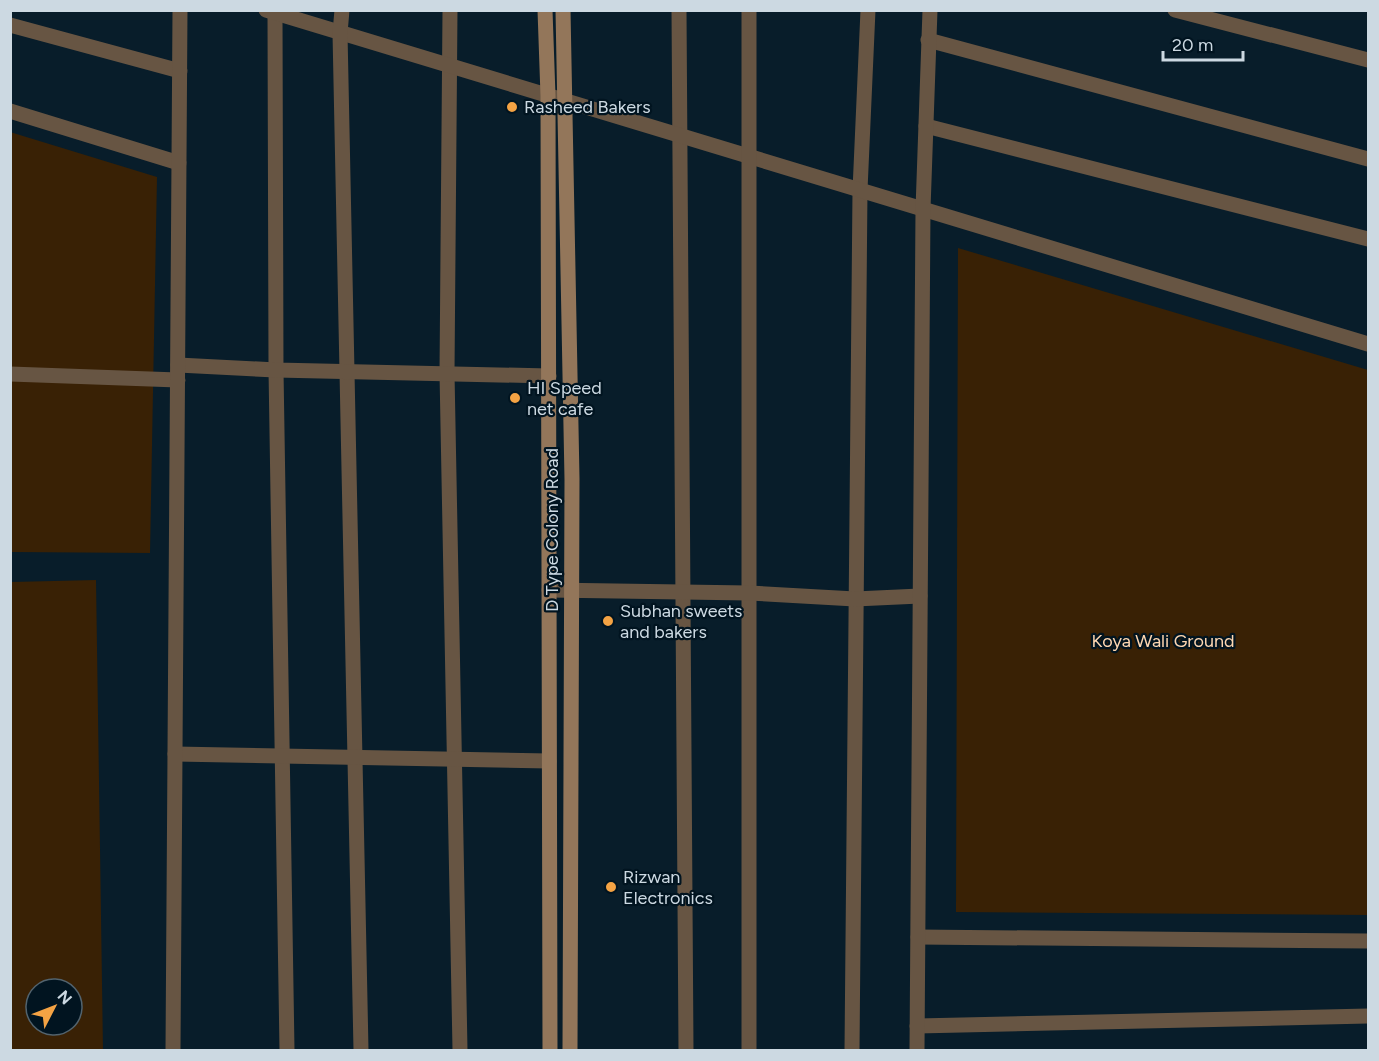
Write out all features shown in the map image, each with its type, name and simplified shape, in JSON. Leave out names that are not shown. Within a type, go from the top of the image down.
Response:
[{"type":"main road","name":"D Type Colony Road","points":[[545,10],[548,96],[550,1050]]},
{"type":"main road","name":"D Type Colony Road","points":[[563,10],[572,479],[570,1050]]},
{"type":"street","points":[[173,1050],[180,10]]},
{"type":"street","points":[[342,10],[340,33],[361,1050]]},
{"type":"street","points":[[450,10],[447,373],[460,1050]]},
{"type":"street","points":[[679,10],[686,1050]]},
{"type":"street","points":[[748,10],[750,156],[749,1050]]},
{"type":"street","points":[[852,1050],[860,190],[868,10]]},
{"type":"street","points":[[917,1050],[923,209],[930,10]]},
{"type":"street","points":[[1175,10],[1368,60]]},
{"type":"street","points":[[287,1050],[270,12],[1368,344]]},
{"type":"street","points":[[10,25],[180,71]]},
{"type":"street","points":[[928,40],[1368,159]]},
{"type":"street","points":[[10,111],[179,163]]},
{"type":"street","points":[[926,126],[1368,239]]},
{"type":"street","points":[[10,374],[276,370],[549,376]]},
{"type":"street","points":[[549,590],[749,593],[855,599],[920,597]]},
{"type":"street","points":[[175,754],[549,761]]},
{"type":"street","points":[[918,937],[1368,941]]},
{"type":"street","points":[[917,1026],[1368,1016]]},
{"type":"green space","points":[[10,132],[157,177],[150,553],[11,552]]},
{"type":"green space","name":"Koya Wali Ground","points":[[958,248],[1368,370],[1368,915],[956,912]]},
{"type":"green space","points":[[96,580],[103,1050],[11,1050],[11,582]]},
{"type":"place","name":"Rasheed Bakers","points":[[512,107]]},
{"type":"place","name":"HI Speed net cafe","points":[[515,398]]},
{"type":"place","name":"Subhan sweets and bakers","points":[[608,621]]},
{"type":"place","name":"Rizwan Electronics","points":[[611,887]]}]
